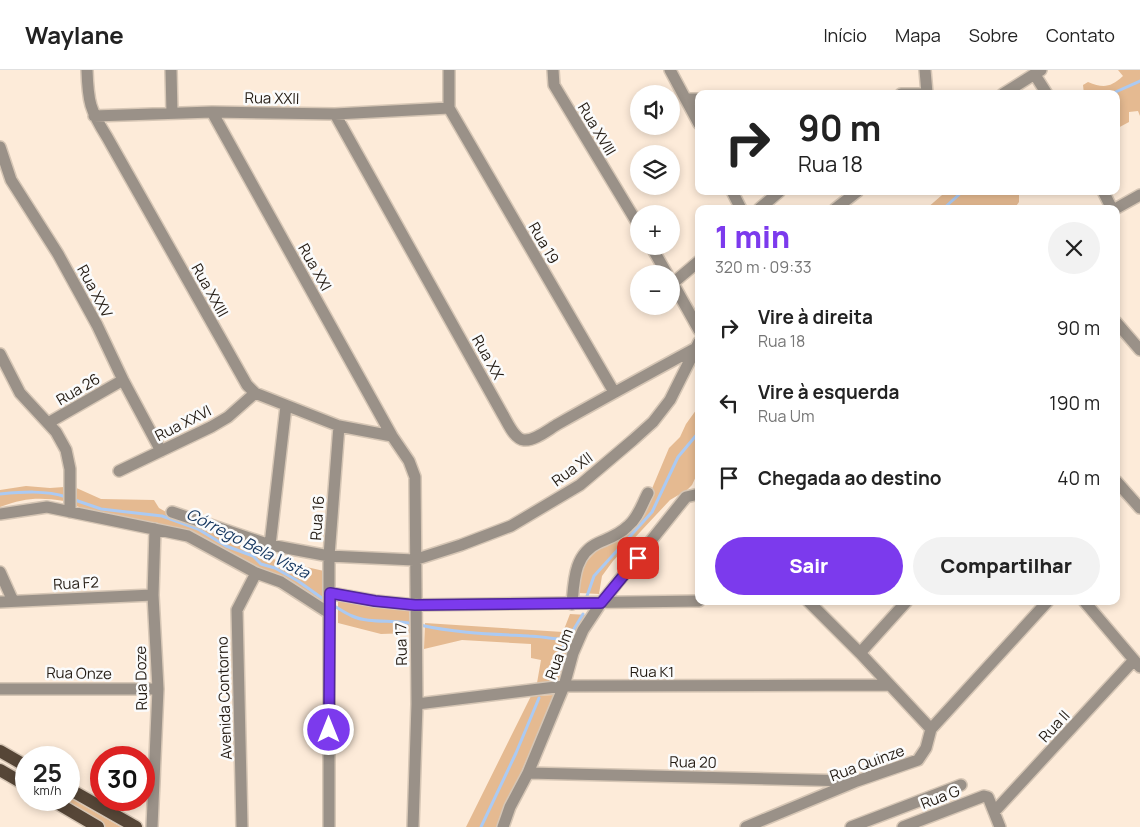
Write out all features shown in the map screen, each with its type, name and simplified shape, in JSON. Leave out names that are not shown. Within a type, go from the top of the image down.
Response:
[{"type":"main road","points":[[0,751],[15,760]]},
{"type":"main road","points":[[0,770],[15,779]]},
{"type":"main road","points":[[80,795],[136,827]]},
{"type":"main road","points":[[71,811],[98,827]]},
{"type":"street","name":"Rua XXIII","points":[[87,70],[87,96],[94,116],[242,377],[255,393],[339,426],[392,436]]},
{"type":"street","points":[[171,70],[172,114]]},
{"type":"street","points":[[449,70],[449,108]]},
{"type":"street","name":"Rua XVIII","points":[[553,70],[554,85],[630,211]]},
{"type":"street","points":[[670,70],[695,116]]},
{"type":"street","points":[[925,70],[927,90]]},
{"type":"street","points":[[1009,90],[1038,72],[1045,90]]},
{"type":"street","points":[[686,99],[695,98]]},
{"type":"street","name":"Rua XXII","points":[[94,116],[212,112],[335,114],[449,108]]},
{"type":"street","name":"Rua 19","points":[[449,108],[614,392]]},
{"type":"street","name":"Rua XXI","points":[[212,112],[392,436]]},
{"type":"street","name":"Rua XX","points":[[335,114],[502,415],[517,437],[522,440],[529,440],[542,434],[695,346]]},
{"type":"street","name":"Rua XXV","points":[[0,147],[10,180],[58,254],[97,325],[123,380],[161,452]]},
{"type":"street","points":[[764,205],[776,195]]},
{"type":"street","points":[[840,205],[853,195]]},
{"type":"street","points":[[1120,205],[1140,195]]},
{"type":"street","points":[[680,273],[695,264]]},
{"type":"street","points":[[680,295],[695,323]]},
{"type":"street","points":[[1120,327],[1140,350]]},
{"type":"street","name":"Rua XII","points":[[172,512],[270,545],[329,556],[414,560],[461,546],[511,526],[580,485],[653,422],[670,400],[695,349]]},
{"type":"street","name":"Rua 26","points":[[0,354],[20,393],[56,432],[66,450],[70,470],[70,508]]},
{"type":"street","name":"Rua 26","points":[[48,423],[123,380]]},
{"type":"street","name":"Rua XXVI","points":[[119,470],[211,428],[228,417],[255,393]]},
{"type":"street","points":[[270,545],[286,406]]},
{"type":"street","name":"Rua 16","points":[[329,827],[329,556],[339,426]]},
{"type":"street","name":"Rua 17","points":[[392,436],[409,461],[415,477],[414,560],[417,704],[413,827]]},
{"type":"street","points":[[1120,486],[1140,508]]},
{"type":"street","points":[[572,604],[574,575],[584,553],[596,544],[615,537],[630,525],[648,493]]},
{"type":"street","name":"Rua Um","points":[[504,827],[510,807],[528,773],[564,686],[573,652],[583,630],[601,603],[686,497],[695,495]]},
{"type":"street","points":[[0,514],[47,507],[70,508],[188,536],[256,573],[281,582],[329,612]]},
{"type":"street","name":"Rua Doze","points":[[152,827],[158,689],[153,594],[155,529]]},
{"type":"street","points":[[0,572],[13,601]]},
{"type":"street","name":"Avenida Contorno","points":[[242,827],[237,610],[256,573]]},
{"type":"street","name":"Rua F2","points":[[0,602],[153,594]]},
{"type":"street","points":[[330,595],[415,605],[695,601]]},
{"type":"street","points":[[812,605],[931,729]]},
{"type":"street","points":[[860,653],[904,605]]},
{"type":"street","name":"Rua Quinze","points":[[746,827],[857,781],[918,760],[926,748],[931,729],[1044,605]]},
{"type":"street","points":[[1087,605],[1137,663]]},
{"type":"street","name":"Rua II","points":[[994,812],[1137,663]]},
{"type":"street","name":"Rua K1","points":[[417,704],[564,686],[889,685]]},
{"type":"street","name":"Rua Onze","points":[[0,689],[158,689]]},
{"type":"street","name":"Rua 20","points":[[528,773],[857,781]]},
{"type":"street","points":[[851,827],[960,785]]},
{"type":"street","name":"Rua G","points":[[903,827],[979,798],[988,797],[994,812]]},
{"type":"street","points":[[994,812],[1000,827]]},
{"type":"shaded area","points":[[1118,70],[1140,70],[1140,116],[1138,111],[1129,112],[1129,122],[1120,127],[1120,90],[1084,90],[1083,85],[1088,82],[1106,86],[1123,76]]},
{"type":"shaded area","points":[[942,195],[1019,195],[1017,205],[931,205]]},
{"type":"shaded area","points":[[695,412],[695,479],[692,485],[670,500],[613,561],[602,576],[599,594],[579,593],[578,574],[599,548],[618,539],[651,491],[669,448],[680,437]]},
{"type":"shaded area","points":[[26,486],[64,487],[64,501],[32,499],[0,507],[0,490]]},
{"type":"shaded area","points":[[72,486],[101,499],[154,500],[159,508],[175,517],[276,560],[324,571],[326,606],[194,533],[104,515],[76,506]]},
{"type":"shaded area","points":[[338,601],[409,608],[410,633],[381,634],[338,623]]},
{"type":"shaded area","points":[[570,614],[588,615],[561,682],[537,683],[541,660],[531,658],[531,644],[462,640],[424,649],[425,623],[563,632]]},
{"type":"shaded area","points":[[555,695],[497,827],[466,827],[531,696]]},
{"type":"shaded area","points":[[80,803],[90,811],[121,827],[105,827],[78,811],[80,811]]},
{"type":"waterway","points":[[1120,90],[1140,81]]},
{"type":"waterway","points":[[947,205],[959,195]]},
{"type":"waterway","points":[[586,599],[594,576],[652,512],[678,457],[695,437]]},
{"type":"waterway","name":"Córrego Bela Vista","points":[[0,494],[42,492],[66,497]]},
{"type":"waterway","name":"Córrego Bela Vista","points":[[72,499],[101,509],[162,516],[198,529],[226,546],[253,556],[261,564],[275,568],[298,581],[326,601]]},
{"type":"waterway","name":"Córrego Bela Vista","points":[[331,604],[349,615],[359,618],[414,624]]},
{"type":"waterway","name":"Córrego Bela Vista","points":[[548,672],[583,614]]},
{"type":"waterway","name":"Córrego Bela Vista","points":[[420,625],[487,634],[568,639]]},
{"type":"waterway","points":[[481,827],[516,753],[539,698]]},
{"type":"route","points":[[329,730],[330,593],[375,601],[415,605],[601,603],[638,558]]}]
